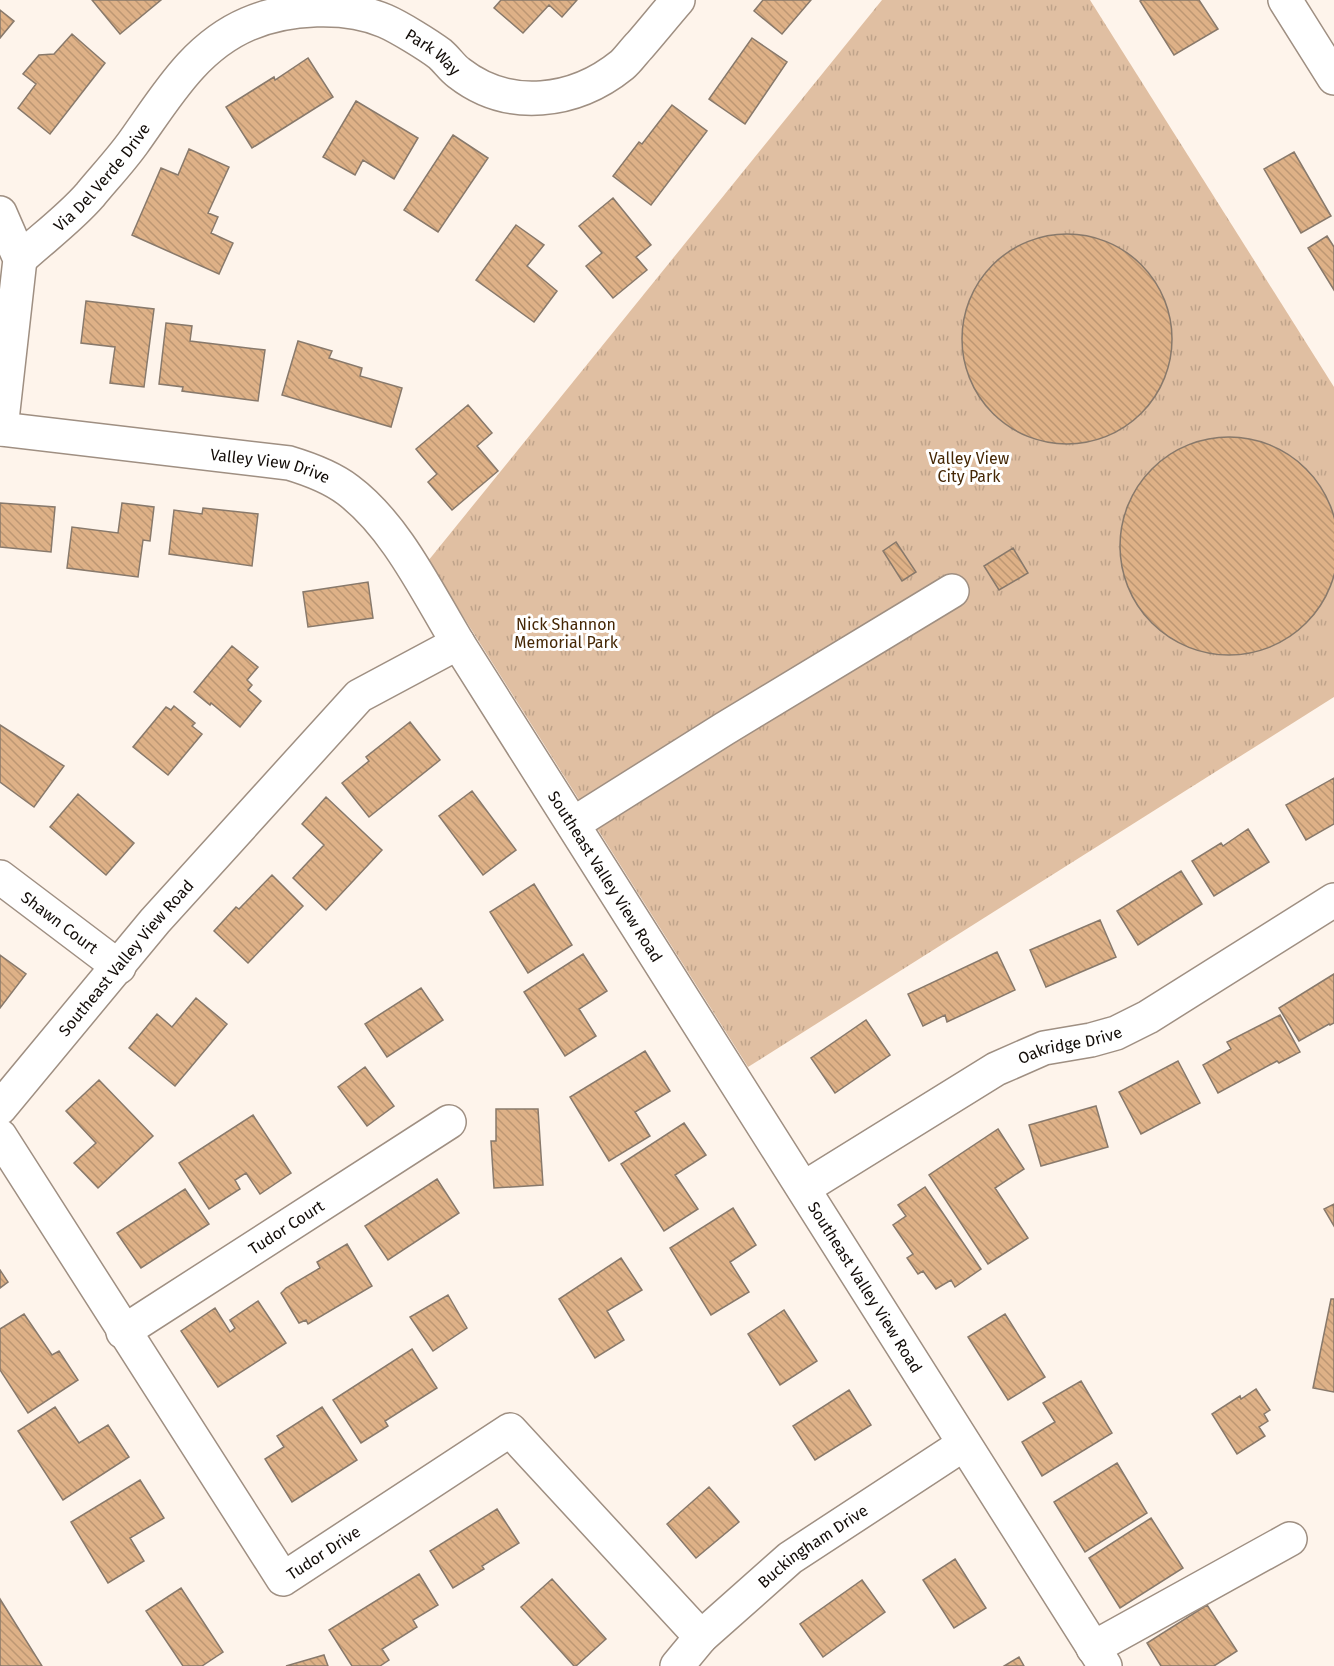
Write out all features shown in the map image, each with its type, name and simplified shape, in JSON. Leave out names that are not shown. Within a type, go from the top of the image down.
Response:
[{"type":"street","name":"Park Way","points":[[173,86],[196,59],[220,40],[248,24],[277,14],[307,10],[346,11],[385,21],[439,54],[459,73],[481,87],[512,97],[545,99],[587,88],[623,64],[678,0]]},
{"type":"street","points":[[1285,0],[1334,78]]},
{"type":"street","name":"Via Del Verde Drive","points":[[20,260],[87,198],[131,145],[173,86]]},
{"type":"street","points":[[0,213],[20,260],[1,429]]},
{"type":"street","name":"Valley View Drive","points":[[1,429],[289,463],[312,470],[346,489],[376,515],[393,536],[458,643]]},
{"type":"street","points":[[573,824],[724,729],[952,591]]},
{"type":"street","name":"Southeast Valley View Road","points":[[0,1108],[155,921],[358,696],[458,643],[1099,1657]]},
{"type":"street","name":"Shawn Court","points":[[0,877],[118,967]]},
{"type":"street","name":"Oakridge Drive","points":[[804,1188],[996,1069],[1044,1048],[1091,1041],[1116,1033],[1148,1017],[1334,900]]},
{"type":"street","name":"Tudor Court","points":[[123,1332],[449,1122]]},
{"type":"street","name":"Tudor Drive","points":[[0,1136],[123,1332],[283,1579],[510,1430],[701,1637]]},
{"type":"street","name":"Buckingham Drive","points":[[677,1666],[701,1637],[790,1557],[964,1444]]},
{"type":"street","points":[[1099,1657],[1290,1539]]},
{"type":"green space","name":"Valley View City Park","points":[[882,0],[1090,0],[1334,387],[1334,697],[748,1067],[428,561]]},
{"type":"building","points":[[92,0],[161,0],[120,34]]},
{"type":"building","points":[[501,0],[577,0],[562,17],[549,5],[523,33],[494,8]]},
{"type":"building","points":[[763,0],[811,0],[782,34],[754,11]]},
{"type":"building","points":[[1199,0],[1218,29],[1174,55],[1140,1]]},
{"type":"building","points":[[0,10],[14,21],[0,38]]},
{"type":"building","points":[[72,34],[105,63],[50,134],[18,108],[36,84],[23,74],[39,55],[54,54]]},
{"type":"building","points":[[752,38],[787,62],[745,124],[709,99]]},
{"type":"building","points":[[308,58],[333,97],[252,148],[226,107],[274,77],[275,80]]},
{"type":"building","points":[[356,101],[418,138],[394,179],[363,160],[355,175],[323,157]]},
{"type":"building","points":[[672,105],[707,131],[651,205],[613,176],[639,142],[642,144]]},
{"type":"building","points":[[453,135],[488,158],[438,232],[404,210]]},
{"type":"building","points":[[189,149],[229,167],[208,213],[218,217],[211,233],[233,243],[219,274],[132,235],[161,168],[178,175]]},
{"type":"building","points":[[1294,152],[1331,216],[1301,233],[1264,169]]},
{"type":"building","points":[[613,198],[651,245],[636,257],[647,270],[613,298],[586,266],[602,253],[579,226]]},
{"type":"building","points":[[516,225],[544,245],[527,266],[557,291],[534,322],[476,280]]},
{"type":"building","points":[[1067,234],[1087,236],[1107,242],[1134,258],[1148,272],[1164,299],[1170,319],[1172,339],[1170,359],[1164,379],[1148,406],[1134,420],[1107,436],[1087,442],[1067,444],[1047,442],[1027,436],[1000,420],[986,406],[970,379],[964,359],[962,339],[964,319],[970,299],[986,272],[1000,258],[1027,242],[1047,236]]},
{"type":"building","points":[[1327,236],[1334,247],[1334,290],[1308,248]]},
{"type":"building","points":[[86,301],[154,309],[144,387],[110,383],[115,347],[81,343]]},
{"type":"building","points":[[166,323],[192,326],[190,341],[265,350],[258,401],[182,391],[183,387],[159,384]]},
{"type":"building","points":[[298,341],[332,351],[329,358],[362,368],[360,376],[402,388],[391,427],[282,395]]},
{"type":"building","points":[[468,405],[492,433],[477,446],[498,471],[452,510],[428,482],[437,474],[416,449]]},
{"type":"building","points":[[1229,437],[1271,446],[1306,469],[1329,504],[1338,546],[1329,588],[1306,623],[1271,646],[1229,655],[1187,646],[1152,623],[1129,588],[1120,546],[1129,504],[1152,469],[1187,446]]},
{"type":"building","points":[[0,503],[55,507],[51,552],[0,547]]},
{"type":"building","points":[[122,503],[154,507],[150,541],[143,540],[138,577],[67,568],[72,527],[118,533]]},
{"type":"building","points":[[203,508],[258,514],[252,566],[169,554],[174,510],[202,514]]},
{"type":"building","points":[[896,542],[916,572],[902,581],[883,551]]},
{"type":"building","points":[[1013,548],[1028,573],[999,590],[984,566]]},
{"type":"building","points":[[368,582],[373,618],[308,627],[303,592]]},
{"type":"building","points":[[232,646],[258,667],[247,680],[252,685],[248,690],[261,701],[240,727],[194,692]]},
{"type":"building","points":[[174,706],[195,723],[192,726],[202,734],[168,775],[133,747],[166,707],[171,710]]},
{"type":"building","points":[[410,722],[440,760],[369,817],[342,783],[369,761],[366,757]]},
{"type":"building","points":[[0,725],[64,766],[34,807],[0,782]]},
{"type":"building","points":[[1334,778],[1334,824],[1306,840],[1286,805]]},
{"type":"building","points":[[472,791],[516,850],[483,875],[439,816]]},
{"type":"building","points":[[78,794],[134,843],[106,875],[50,827]]},
{"type":"building","points":[[326,797],[382,850],[326,910],[293,878],[324,845],[302,824]]},
{"type":"building","points":[[1248,829],[1269,862],[1214,896],[1192,861],[1221,843],[1223,846]]},
{"type":"building","points":[[1181,871],[1202,904],[1138,945],[1117,911]]},
{"type":"building","points":[[272,875],[303,906],[248,963],[214,931],[236,907],[239,909]]},
{"type":"building","points":[[534,884],[572,945],[528,973],[490,912]]},
{"type":"building","points":[[1100,920],[1116,957],[1046,987],[1030,950]]},
{"type":"building","points":[[997,952],[1015,990],[947,1022],[945,1015],[923,1026],[908,994]]},
{"type":"building","points":[[583,954],[607,991],[579,1009],[596,1036],[565,1056],[524,992]]},
{"type":"building","points":[[0,955],[26,974],[0,1008]]},
{"type":"building","points":[[1334,974],[1334,1023],[1299,1041],[1279,1008]]},
{"type":"building","points":[[421,988],[443,1020],[387,1057],[365,1024]]},
{"type":"building","points":[[196,998],[227,1024],[175,1086],[129,1048],[157,1014],[172,1027]]},
{"type":"building","points":[[1280,1015],[1300,1052],[1279,1063],[1277,1061],[1218,1093],[1203,1065],[1231,1049],[1227,1042]]},
{"type":"building","points":[[866,1020],[890,1055],[835,1093],[811,1058]]},
{"type":"building","points":[[645,1051],[670,1091],[635,1112],[650,1136],[609,1161],[570,1097]]},
{"type":"building","points":[[1178,1061],[1200,1103],[1141,1134],[1119,1092]]},
{"type":"building","points":[[365,1067],[394,1106],[367,1126],[338,1087]]},
{"type":"building","points":[[99,1080],[153,1136],[98,1188],[74,1163],[96,1143],[66,1111]]},
{"type":"building","points":[[1096,1106],[1108,1147],[1041,1166],[1029,1125]]},
{"type":"building","points":[[496,1109],[538,1109],[543,1185],[494,1188],[491,1141],[496,1141]]},
{"type":"building","points":[[253,1115],[291,1173],[260,1194],[246,1173],[235,1180],[240,1189],[209,1209],[179,1163]]},
{"type":"building","points":[[684,1123],[706,1155],[675,1175],[698,1209],[664,1231],[621,1164]]},
{"type":"building","points":[[998,1129],[1024,1169],[995,1188],[1028,1238],[988,1264],[929,1175]]},
{"type":"building","points":[[437,1179],[459,1213],[388,1260],[365,1226]]},
{"type":"building","points":[[925,1187],[981,1269],[955,1287],[951,1280],[936,1289],[923,1271],[918,1274],[907,1258],[913,1254],[893,1225],[906,1216],[898,1205]]},
{"type":"building","points":[[185,1189],[209,1224],[141,1268],[117,1233]]},
{"type":"building","points":[[1334,1204],[1334,1226],[1324,1209]]},
{"type":"building","points":[[733,1208],[756,1245],[730,1262],[749,1292],[711,1315],[670,1248]]},
{"type":"building","points":[[347,1244],[372,1286],[308,1324],[306,1320],[299,1323],[281,1293],[320,1268],[317,1262]]},
{"type":"building","points":[[621,1258],[642,1290],[607,1311],[624,1340],[595,1358],[559,1299]]},
{"type":"building","points":[[0,1270],[8,1282],[0,1288]]},
{"type":"building","points":[[448,1295],[467,1328],[433,1351],[410,1317]]},
{"type":"building","points":[[1331,1299],[1334,1299],[1334,1392],[1313,1388]]},
{"type":"building","points":[[258,1301],[286,1343],[218,1387],[181,1331],[215,1308],[230,1332],[235,1328],[230,1320]]},
{"type":"building","points":[[784,1310],[817,1361],[780,1385],[748,1334]]},
{"type":"building","points":[[24,1314],[52,1355],[59,1351],[78,1380],[28,1413],[0,1370],[0,1329]]},
{"type":"building","points":[[1005,1314],[1045,1377],[1008,1400],[968,1337]]},
{"type":"building","points":[[412,1349],[437,1388],[385,1421],[388,1426],[361,1443],[333,1400]]},
{"type":"building","points":[[1081,1381],[1112,1433],[1042,1476],[1022,1442],[1055,1422],[1043,1403]]},
{"type":"building","points":[[1256,1389],[1270,1410],[1264,1414],[1268,1421],[1259,1427],[1265,1436],[1237,1454],[1212,1414],[1240,1396],[1241,1399]]},
{"type":"building","points":[[849,1390],[871,1425],[815,1460],[793,1426]]},
{"type":"building","points":[[55,1407],[79,1443],[108,1425],[129,1457],[63,1500],[18,1431]]},
{"type":"building","points":[[322,1407],[357,1460],[292,1502],[265,1459],[284,1447],[277,1436]]},
{"type":"building","points":[[1117,1463],[1147,1513],[1085,1552],[1054,1502]]},
{"type":"building","points":[[140,1480],[164,1518],[130,1538],[144,1561],[108,1583],[71,1522]]},
{"type":"building","points":[[709,1487],[739,1522],[696,1558],[667,1524]]},
{"type":"building","points":[[497,1509],[519,1543],[482,1566],[484,1569],[453,1588],[430,1551]]},
{"type":"building","points":[[1151,1518],[1183,1568],[1120,1608],[1089,1558]]},
{"type":"building","points":[[955,1559],[986,1608],[954,1628],[923,1580]]},
{"type":"building","points":[[419,1574],[438,1605],[413,1620],[417,1627],[382,1649],[389,1660],[380,1666],[352,1666],[329,1630]]},
{"type":"building","points":[[552,1579],[606,1639],[576,1666],[521,1607]]},
{"type":"building","points":[[862,1580],[885,1612],[823,1657],[800,1624]]},
{"type":"building","points":[[181,1588],[223,1652],[202,1666],[183,1666],[146,1611]]},
{"type":"building","points":[[0,1599],[42,1666],[0,1666]]},
{"type":"building","points":[[1207,1605],[1237,1651],[1214,1666],[1161,1666],[1147,1643]]},
{"type":"building","points":[[324,1655],[328,1666],[286,1666]]},
{"type":"building","points":[[1019,1657],[1024,1666],[1004,1666]]},
{"type":"park label","name":"Nick Shannon Memorial Park","points":[[566,633]]}]
